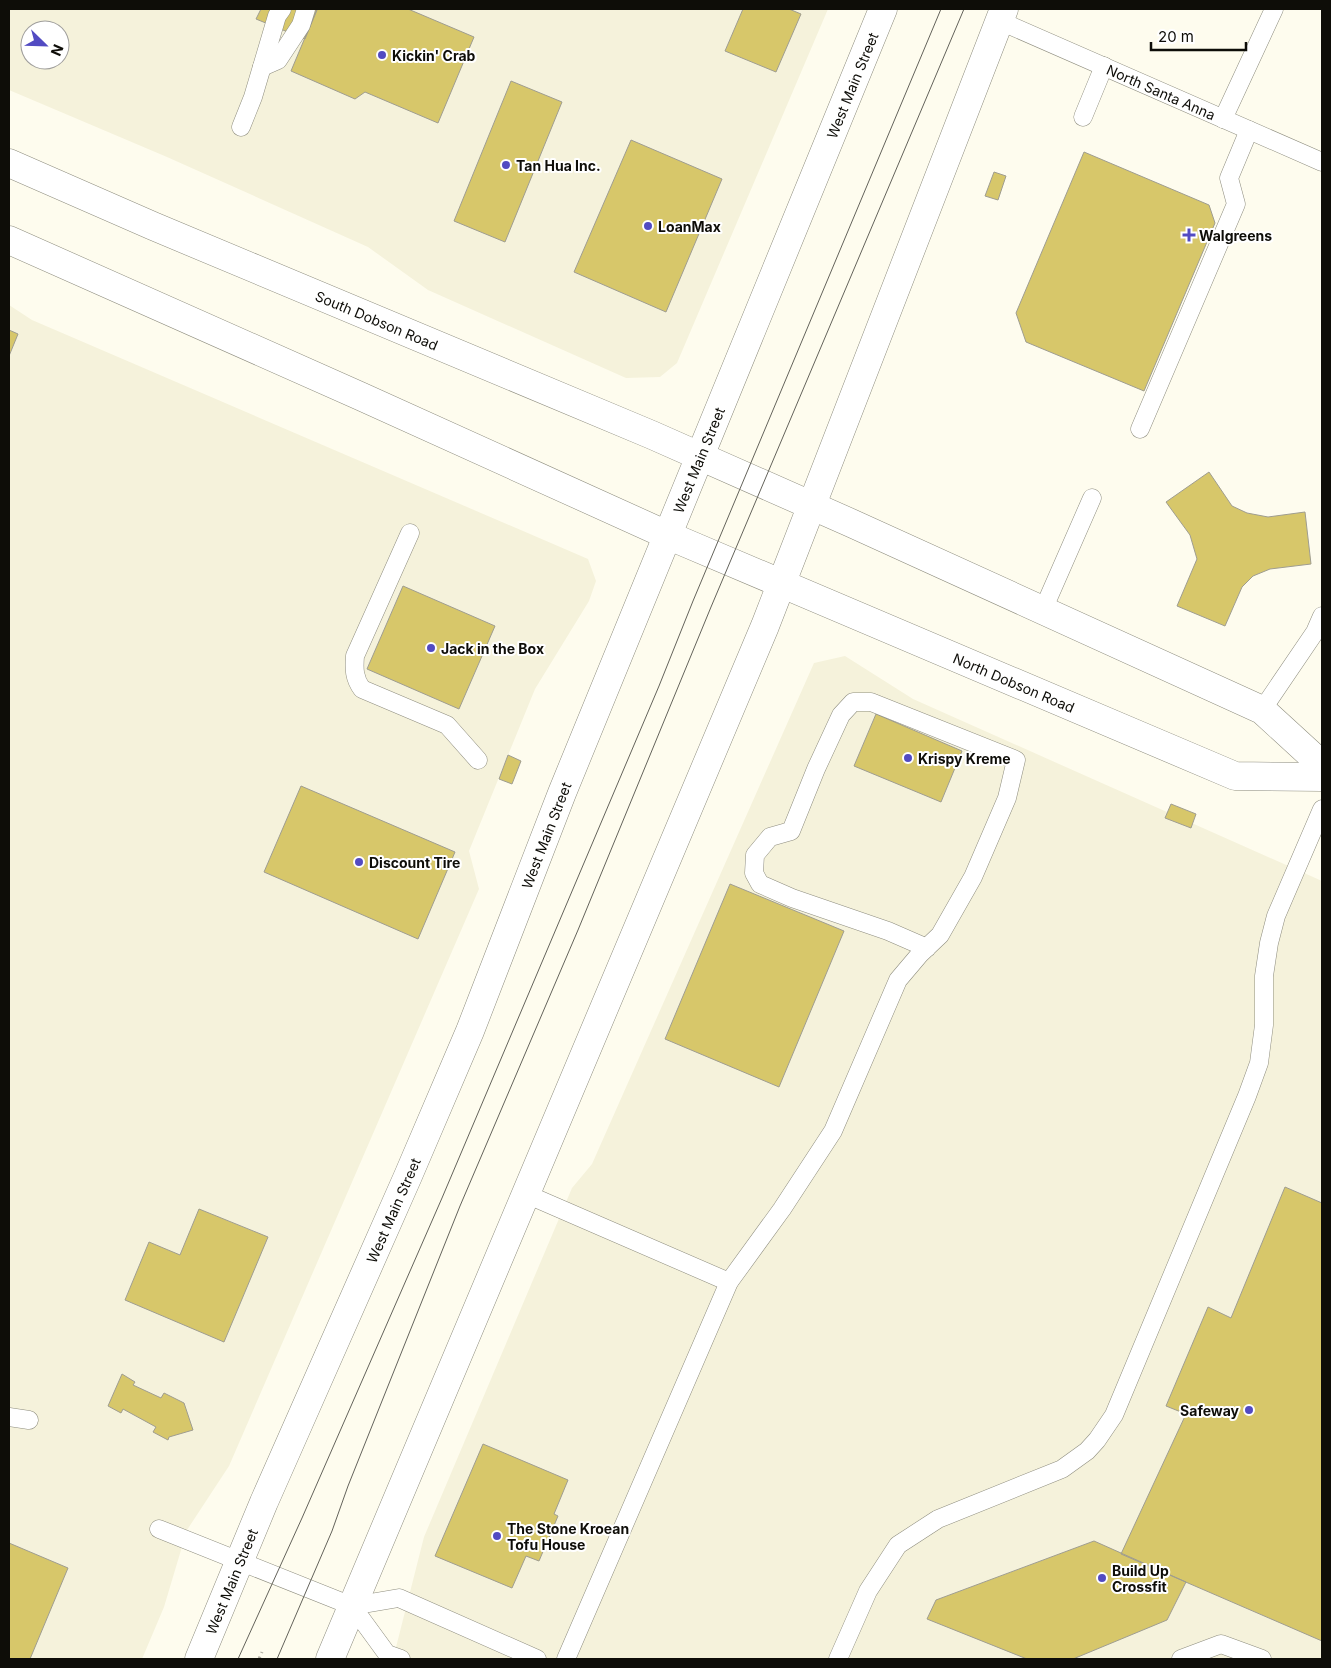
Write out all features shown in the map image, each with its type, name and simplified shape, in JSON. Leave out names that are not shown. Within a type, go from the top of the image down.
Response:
[{"type":"main road","name":"West Main Street","points":[[199,1659],[238,1562],[470,1031],[540,850],[699,456],[884,9]]},
{"type":"main road","points":[[330,1659],[765,626],[1002,15]]},
{"type":"main road","name":"South Dobson Road","points":[[9,163],[153,226],[379,319],[812,506]]},
{"type":"main road","points":[[9,240],[667,535]]},
{"type":"main road","points":[[812,506],[1262,710],[1322,765]]},
{"type":"main road","name":"North Dobson Road","points":[[667,535],[1235,776],[1322,777]]},
{"type":"lane","points":[[241,127],[253,97],[277,16],[282,9]]},
{"type":"lane","points":[[262,68],[278,60],[301,25],[306,9]]},
{"type":"lane","points":[[1223,119],[1274,9]]},
{"type":"lane","name":"North Santa Anna","points":[[1002,15],[1104,66],[1322,162]]},
{"type":"lane","points":[[1083,116],[1104,66]]},
{"type":"lane","points":[[1140,429],[1236,204],[1229,178],[1250,130]]},
{"type":"lane","points":[[1043,610],[1092,498]]},
{"type":"lane","points":[[410,533],[355,656],[354,671],[357,682],[362,689],[447,725],[478,760]]},
{"type":"lane","points":[[1262,710],[1315,632],[1322,616]]},
{"type":"lane","points":[[566,1659],[729,1282],[782,1209],[833,1131],[898,980],[940,935],[973,877],[1007,798],[1016,760],[871,702],[853,702],[841,715],[816,769],[792,831],[770,837],[755,855],[754,873],[760,884],[792,898],[888,930],[927,948]]},
{"type":"lane","points":[[838,1659],[868,1591],[898,1545],[938,1519],[1062,1469],[1097,1440],[1114,1415],[1247,1096],[1259,1062],[1264,1025],[1264,976],[1269,943],[1276,916],[1322,809]]},
{"type":"lane","points":[[526,1194],[729,1282]]},
{"type":"lane","points":[[9,1417],[29,1420]]},
{"type":"lane","points":[[159,1529],[352,1606],[399,1598],[538,1659]]},
{"type":"lane","points":[[352,1606],[388,1654],[401,1659]]},
{"type":"lane","points":[[1181,1659],[1221,1644],[1262,1659]]},
{"type":"path","points":[[259,1659],[262,1652]]},
{"type":"shaded area","points":[[9,9],[828,9],[677,363],[660,377],[626,378],[428,290],[368,247],[167,157],[9,90]]},
{"type":"shaded area","points":[[9,305],[32,320],[588,559],[596,581],[589,601],[535,689],[469,851],[479,889],[229,1466],[187,1530],[164,1607],[142,1659],[9,1659]]},
{"type":"shaded area","points":[[845,656],[913,699],[1322,881],[1322,1659],[393,1659],[424,1537],[572,1188],[592,1164],[814,663]]},
{"type":"building","points":[[261,9],[317,10],[305,39],[256,19]]},
{"type":"building","name":"Kickin' Crab","points":[[317,9],[408,9],[474,37],[438,123],[365,92],[355,99],[291,71]]},
{"type":"building","points":[[743,9],[789,9],[801,14],[776,72],[725,51]]},
{"type":"building","points":[[511,81],[562,102],[505,242],[454,221]]},
{"type":"building","name":"LoanMax","points":[[631,140],[722,179],[666,312],[574,272]]},
{"type":"building","name":"Walgreens","points":[[1084,152],[1209,205],[1215,223],[1144,391],[1026,342],[1016,313]]},
{"type":"building","points":[[994,172],[1006,176],[998,200],[985,196]]},
{"type":"building","points":[[9,330],[18,334],[9,356]]},
{"type":"building","points":[[1209,472],[1232,506],[1247,513],[1268,517],[1305,512],[1311,564],[1270,569],[1253,576],[1242,587],[1225,626],[1177,606],[1197,559],[1190,535],[1166,502]]},
{"type":"building","name":"Jack in the Box","points":[[403,586],[495,626],[459,709],[367,669]]},
{"type":"building","name":"Krispy Kreme","points":[[876,714],[962,751],[941,802],[854,766]]},
{"type":"building","points":[[508,755],[521,761],[512,784],[499,779]]},
{"type":"building","name":"Discount Tire","points":[[301,786],[455,852],[418,939],[264,872]]},
{"type":"building","points":[[1171,804],[1196,814],[1191,828],[1165,818]]},
{"type":"building","points":[[730,884],[844,931],[779,1087],[665,1039]]},
{"type":"building","name":"Safeway","points":[[1285,1187],[1322,1203],[1322,1641],[1121,1554],[1186,1414],[1166,1406],[1208,1307],[1231,1318]]},
{"type":"building","points":[[199,1209],[268,1237],[224,1342],[125,1300],[149,1242],[180,1255]]},
{"type":"building","points":[[122,1374],[135,1382],[133,1385],[161,1398],[164,1393],[184,1403],[193,1430],[169,1437],[168,1440],[153,1432],[156,1427],[123,1409],[121,1413],[108,1406]]},
{"type":"building","name":"The Stone Kroean Tofu House","points":[[483,1444],[568,1480],[554,1514],[558,1516],[539,1561],[526,1556],[512,1588],[435,1556]]},
{"type":"building","points":[[1094,1541],[1186,1582],[1167,1620],[1073,1659],[1027,1659],[927,1619],[936,1600]]},
{"type":"building","points":[[9,1543],[68,1568],[30,1659],[9,1659]]},
{"type":"tram line","points":[[238,1659],[442,1198],[659,686],[941,9]]},
{"type":"tram line","points":[[277,1659],[332,1531],[348,1486],[460,1206],[578,930],[711,607],[964,9]]},
{"type":"place","name":"Kickin' Crab","points":[[382,55]]},
{"type":"place","name":"Tan Hua Inc.","points":[[506,165]]},
{"type":"place","name":"LoanMax","points":[[648,226]]},
{"type":"place","name":"Walgreens","points":[[1189,235]]},
{"type":"place","name":"Jack in the Box","points":[[431,648]]},
{"type":"place","name":"Krispy Kreme","points":[[908,758]]},
{"type":"place","name":"Discount Tire","points":[[359,862]]},
{"type":"place","name":"Safeway","points":[[1249,1410]]},
{"type":"place","name":"The Stone Kroean Tofu House","points":[[497,1536]]},
{"type":"place","name":"Build Up Crossfit","points":[[1102,1578]]}]
